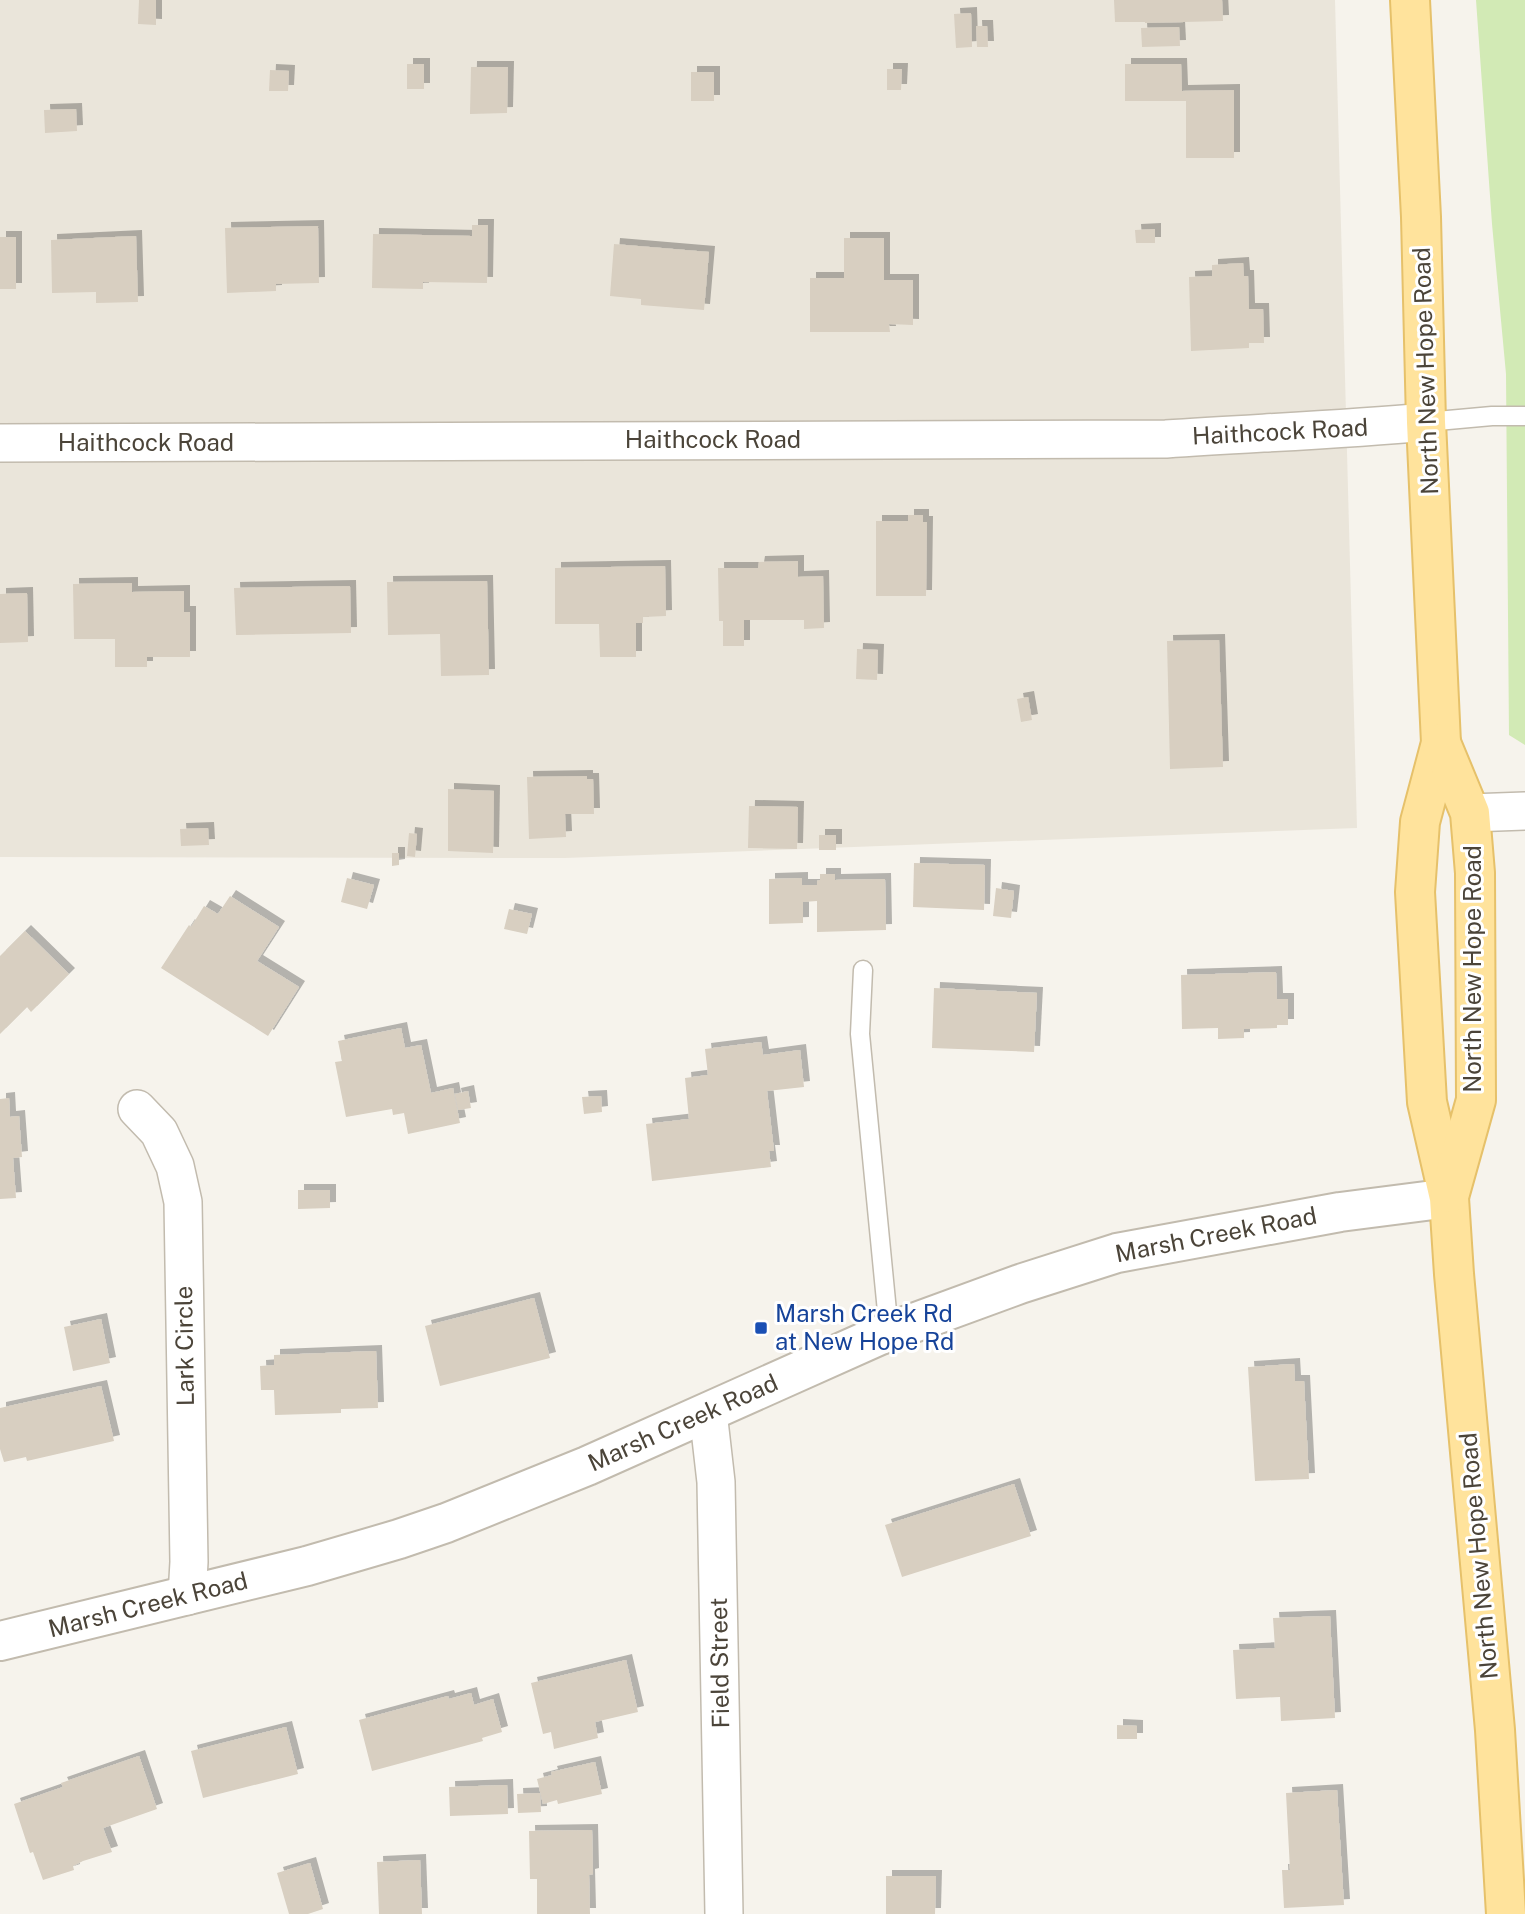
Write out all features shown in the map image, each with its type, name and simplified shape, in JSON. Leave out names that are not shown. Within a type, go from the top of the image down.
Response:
[{"type":"main road","name":"North New Hope Road","points":[[1410,0],[1441,743],[1420,822],[1415,892],[1427,1102],[1449,1198],[1495,1730],[1506,1914]]},
{"type":"main road","name":"North New Hope Road","points":[[1441,743],[1470,813],[1475,873],[1476,1100],[1449,1198]]},
{"type":"street","name":"Haithcock Road","points":[[0,443],[1166,439],[1274,431],[1353,429],[1426,422]]},
{"type":"street","points":[[1470,813],[1525,811]]},
{"type":"street","name":"Lark Circle","points":[[138,1109],[159,1132],[175,1166],[183,1202],[189,1562],[187,1596]]},
{"type":"street","name":"Marsh Creek Road","points":[[0,1641],[307,1566],[434,1527],[587,1466],[890,1332],[1117,1252],[1340,1212],[1449,1198]]},
{"type":"street","name":"Field Street","points":[[708,1412],[716,1482],[724,1914]]},
{"type":"lane","points":[[1426,422],[1525,416]]},
{"type":"lane","points":[[863,970],[860,1034],[890,1332]]},
{"type":"shaded area","points":[[0,0],[1335,0],[1357,828],[565,858],[0,857]]},
{"type":"green space","points":[[1476,0],[1525,0],[1525,745],[1509,735],[1506,374]]},
{"type":"building","points":[[139,0],[156,0],[156,25],[138,24]]},
{"type":"building","points":[[1114,0],[1222,0],[1223,21],[1115,22]]},
{"type":"building","points":[[971,13],[972,47],[956,48],[954,14]]},
{"type":"building","points":[[976,26],[987,26],[988,47],[977,47]]},
{"type":"building","points":[[1179,27],[1180,46],[1142,47],[1141,28]]},
{"type":"building","points":[[407,64],[424,64],[424,89],[407,89]]},
{"type":"building","points":[[1125,64],[1181,64],[1182,91],[1234,90],[1234,158],[1186,158],[1186,101],[1125,101]]},
{"type":"building","points":[[471,67],[508,67],[507,113],[470,114]]},
{"type":"building","points":[[887,69],[902,69],[901,90],[887,90]]},
{"type":"building","points":[[270,70],[289,71],[288,91],[269,91]]},
{"type":"building","points":[[691,72],[714,72],[714,101],[691,101]]},
{"type":"building","points":[[76,109],[77,131],[45,133],[44,110]]},
{"type":"building","points":[[472,225],[488,225],[487,283],[423,282],[423,289],[372,288],[373,234],[472,236]]},
{"type":"building","points":[[318,226],[319,283],[276,284],[276,291],[227,293],[225,228]]},
{"type":"building","points":[[1155,229],[1155,243],[1136,243],[1135,230]]},
{"type":"building","points":[[136,236],[138,302],[96,303],[96,292],[52,293],[51,240]]},
{"type":"building","points":[[0,237],[16,237],[16,289],[0,289]]},
{"type":"building","points":[[844,238],[884,238],[884,280],[913,280],[913,325],[889,324],[890,332],[810,332],[810,278],[844,278]]},
{"type":"building","points":[[614,244],[709,252],[704,310],[641,305],[641,299],[610,296]]},
{"type":"building","points":[[1243,263],[1244,276],[1248,276],[1249,309],[1263,309],[1264,343],[1249,343],[1249,348],[1191,351],[1189,277],[1212,276],[1212,265]]},
{"type":"building","points":[[908,515],[923,515],[923,522],[927,522],[926,596],[876,596],[876,521],[908,521]]},
{"type":"building","points":[[798,561],[798,577],[823,576],[824,628],[804,629],[804,620],[744,620],[744,646],[723,646],[723,621],[719,621],[718,568],[758,568],[759,562]]},
{"type":"building","points":[[665,566],[666,616],[643,617],[643,623],[636,623],[636,657],[600,657],[599,624],[555,624],[555,568]]},
{"type":"building","points":[[487,581],[489,675],[441,676],[440,634],[388,635],[387,582]]},
{"type":"building","points":[[132,583],[132,592],[184,591],[184,612],[190,612],[190,657],[147,657],[147,667],[115,667],[115,639],[74,639],[73,584]]},
{"type":"building","points":[[350,586],[351,633],[236,635],[234,588]]},
{"type":"building","points":[[27,593],[28,642],[0,643],[0,594]]},
{"type":"building","points":[[1219,640],[1223,767],[1170,769],[1167,641]]},
{"type":"building","points":[[857,649],[878,650],[877,680],[856,679]]},
{"type":"building","points":[[1028,697],[1032,720],[1021,722],[1017,699]]},
{"type":"building","points":[[587,776],[587,779],[593,779],[594,814],[565,814],[566,837],[529,839],[527,777]]},
{"type":"building","points":[[448,789],[494,791],[493,853],[448,851]]},
{"type":"building","points":[[749,806],[798,807],[797,849],[748,848]]},
{"type":"building","points":[[208,828],[209,845],[181,846],[180,829]]},
{"type":"building","points":[[409,833],[417,834],[415,857],[407,856]]},
{"type":"building","points":[[819,835],[836,835],[836,850],[819,850]]},
{"type":"building","points":[[392,853],[399,853],[399,865],[392,866]]},
{"type":"building","points":[[914,863],[985,865],[984,910],[913,907]]},
{"type":"building","points":[[820,874],[835,874],[835,880],[885,879],[886,930],[817,932],[817,901],[803,902],[803,923],[769,924],[769,879],[802,878],[802,885],[817,885]]},
{"type":"building","points":[[347,878],[374,885],[367,909],[341,902]]},
{"type":"building","points":[[996,888],[1014,891],[1011,918],[993,916]]},
{"type":"building","points":[[230,896],[279,927],[257,961],[299,987],[268,1036],[161,968],[204,906],[218,914]]},
{"type":"building","points":[[509,909],[532,914],[527,934],[504,929]]},
{"type":"building","points":[[25,931],[69,974],[31,1012],[27,1007],[0,1034],[0,956]]},
{"type":"building","points":[[1276,972],[1277,999],[1288,999],[1288,1025],[1244,1029],[1244,1038],[1218,1039],[1218,1028],[1182,1029],[1181,975]]},
{"type":"building","points":[[934,988],[1037,993],[1034,1052],[932,1048]]},
{"type":"building","points":[[401,1028],[405,1048],[421,1045],[431,1093],[453,1088],[460,1123],[408,1134],[404,1113],[393,1115],[392,1109],[346,1117],[335,1062],[342,1061],[338,1041]]},
{"type":"building","points":[[761,1042],[763,1055],[800,1050],[804,1087],[767,1091],[774,1151],[769,1151],[771,1167],[652,1181],[646,1124],[689,1119],[685,1078],[708,1075],[705,1049]]},
{"type":"building","points":[[468,1091],[471,1108],[458,1110],[455,1094]]},
{"type":"building","points":[[601,1096],[602,1112],[584,1114],[582,1097]]},
{"type":"building","points":[[9,1098],[10,1117],[19,1116],[22,1157],[13,1158],[16,1198],[0,1199],[0,1099]]},
{"type":"building","points":[[298,1190],[330,1190],[330,1208],[298,1209]]},
{"type":"building","points":[[534,1298],[550,1358],[440,1386],[425,1326]]},
{"type":"building","points":[[101,1319],[110,1363],[73,1371],[64,1327]]},
{"type":"building","points":[[376,1351],[378,1408],[341,1409],[341,1413],[275,1415],[274,1390],[261,1390],[260,1366],[274,1365],[274,1355]]},
{"type":"building","points":[[1294,1364],[1295,1381],[1304,1381],[1309,1479],[1255,1481],[1248,1367]]},
{"type":"building","points":[[101,1386],[114,1441],[27,1461],[26,1457],[4,1462],[0,1449],[0,1408]]},
{"type":"building","points":[[1014,1484],[1031,1536],[902,1577],[885,1525]]},
{"type":"building","points":[[1330,1616],[1335,1718],[1281,1721],[1280,1697],[1236,1699],[1233,1650],[1275,1648],[1273,1618]]},
{"type":"building","points":[[626,1660],[638,1712],[595,1722],[598,1738],[554,1749],[551,1732],[543,1734],[531,1683]]},
{"type":"building","points":[[471,1693],[474,1705],[493,1699],[502,1732],[482,1738],[483,1741],[372,1771],[359,1720],[448,1696],[449,1699]]},
{"type":"building","points":[[1117,1725],[1137,1726],[1137,1739],[1117,1739]]},
{"type":"building","points":[[286,1727],[298,1774],[203,1798],[191,1751]]},
{"type":"building","points":[[139,1756],[157,1809],[103,1828],[112,1852],[83,1861],[73,1866],[74,1870],[43,1880],[33,1852],[30,1853],[14,1804],[63,1787],[61,1783]]},
{"type":"building","points":[[595,1762],[602,1794],[558,1804],[557,1800],[543,1804],[537,1779],[552,1775],[551,1772]]},
{"type":"building","points":[[507,1785],[508,1814],[450,1816],[449,1787]]},
{"type":"building","points":[[1337,1790],[1344,1905],[1284,1908],[1282,1870],[1290,1870],[1286,1793]]},
{"type":"building","points":[[540,1793],[541,1812],[518,1813],[517,1794]]},
{"type":"building","points":[[592,1830],[590,1914],[537,1914],[537,1879],[530,1879],[529,1831]]},
{"type":"building","points":[[420,1860],[422,1914],[379,1914],[377,1862]]},
{"type":"building","points":[[310,1863],[323,1909],[308,1914],[289,1914],[277,1873]]},
{"type":"building","points":[[886,1876],[936,1876],[935,1914],[886,1914]]},
{"type":"place","name":"Marsh Creek Rd at New Hope Rd","points":[[761,1328]]}]
